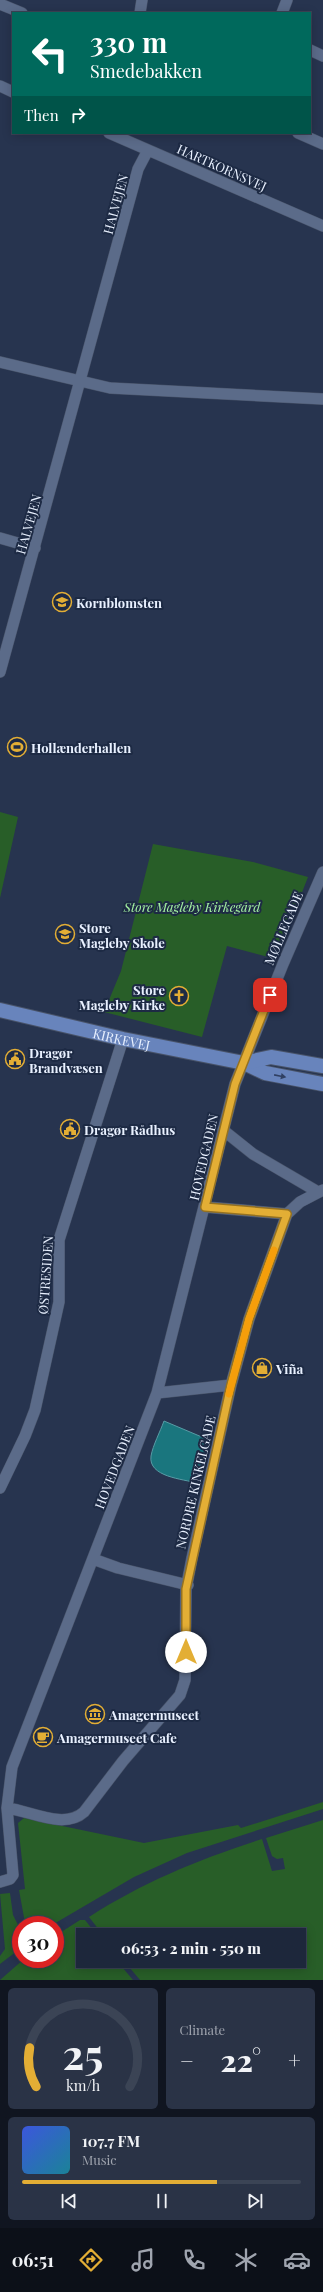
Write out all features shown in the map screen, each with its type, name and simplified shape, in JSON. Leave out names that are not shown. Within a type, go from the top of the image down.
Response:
[{"type":"main road","name":"KIRKEVEJ","points":[[0,1010],[124,1039],[244,1063]]},
{"type":"main road","points":[[244,1063],[270,1057],[323,1066]]},
{"type":"main road","points":[[244,1063],[265,1073],[323,1084]]},
{"type":"street","points":[[140,12],[142,0]]},
{"type":"street","points":[[282,12],[287,0]]},
{"type":"street","points":[[1,3],[20,12]]},
{"type":"street","points":[[311,50],[323,56]]},
{"type":"street","points":[[0,86],[12,92]]},
{"type":"street","name":"HARTKORNSVEJ","points":[[111,134],[323,226]]},
{"type":"street","points":[[300,134],[323,144]]},
{"type":"street","name":"HALVEJEN","points":[[0,672],[81,382],[138,169],[148,150]]},
{"type":"street","points":[[0,362],[110,388],[323,399]]},
{"type":"street","points":[[0,538],[35,548]]},
{"type":"street","name":"MØLLEGADE","points":[[244,1063],[280,971],[323,872]]},
{"type":"street","name":"ØSTRESIDEN","points":[[0,1488],[25,1436],[35,1410],[60,1302],[59,1240],[124,1039]]},
{"type":"street","name":"HOVEDGADEN","points":[[0,1882],[10,1879],[13,1875],[7,1808],[12,1767],[157,1393],[235,1084],[244,1063]]},
{"type":"street","points":[[223,1130],[253,1154],[320,1191]]},
{"type":"street","name":"NORDRE KINKELGADE","points":[[7,1808],[61,1820],[77,1818],[84,1812],[122,1761],[169,1710],[180,1695],[185,1680],[186,1589],[231,1385],[249,1319],[287,1214],[300,1202],[320,1191]]},
{"type":"street","points":[[205,1207],[287,1214]]},
{"type":"street","points":[[157,1393],[231,1385]]},
{"type":"street","points":[[93,1559],[118,1568],[188,1585]]},
{"type":"green space","points":[[0,812],[18,817],[0,898]]},
{"type":"green space","name":"Store Magleby Kirkegård","points":[[153,844],[253,862],[308,877],[276,959],[227,946],[202,1037],[104,1012],[121,971]]},
{"type":"green space","points":[[323,1802],[323,1809],[187,1853],[134,1877],[64,1918],[64,1916],[24,1916],[19,1890],[25,1889],[18,1823],[24,1818],[144,1843],[238,1825],[241,1828]]},
{"type":"green space","points":[[323,1820],[323,1980],[140,1980],[130,1968],[306,1968],[306,1928],[98,1928],[89,1917],[109,1904],[172,1872],[262,1839],[272,1871],[285,1869],[283,1858],[277,1859],[272,1856],[266,1838]]},
{"type":"green space","points":[[10,1893],[14,1916],[12,1916],[12,1955],[0,1964],[0,1956],[5,1949],[0,1894]]},
{"type":"green space","points":[[80,1920],[85,1920],[91,1928],[76,1928],[76,1968],[123,1968],[133,1980],[0,1980],[14,1968],[64,1968],[64,1930]]},
{"type":"shaded area","points":[[164,1421],[209,1440],[197,1483],[168,1476],[155,1469],[151,1456]]},
{"type":"slow traffic","points":[[229,1394],[249,1319],[274,1250]]},
{"type":"place","name":"Kornblomsten","points":[[62,602]]},
{"type":"place","name":"Hollænderhallen","points":[[17,747]]},
{"type":"place","name":"Store Magleby Skole","points":[[65,934]]},
{"type":"place","name":"Store Magleby Kirke","points":[[179,996]]},
{"type":"place","name":"Dragør Brandvæsen","points":[[15,1059]]},
{"type":"place","name":"Dragør Rådhus","points":[[70,1129]]},
{"type":"place","name":"Viña","points":[[262,1368]]},
{"type":"place","name":"Amagermuseet","points":[[95,1714]]},
{"type":"place","name":"Amagermuseet Cafe","points":[[43,1737]]},
{"type":"route","points":[[186,1652],[186,1589],[226,1414],[231,1385],[249,1319],[287,1214],[205,1207],[235,1084],[270,995]]}]
